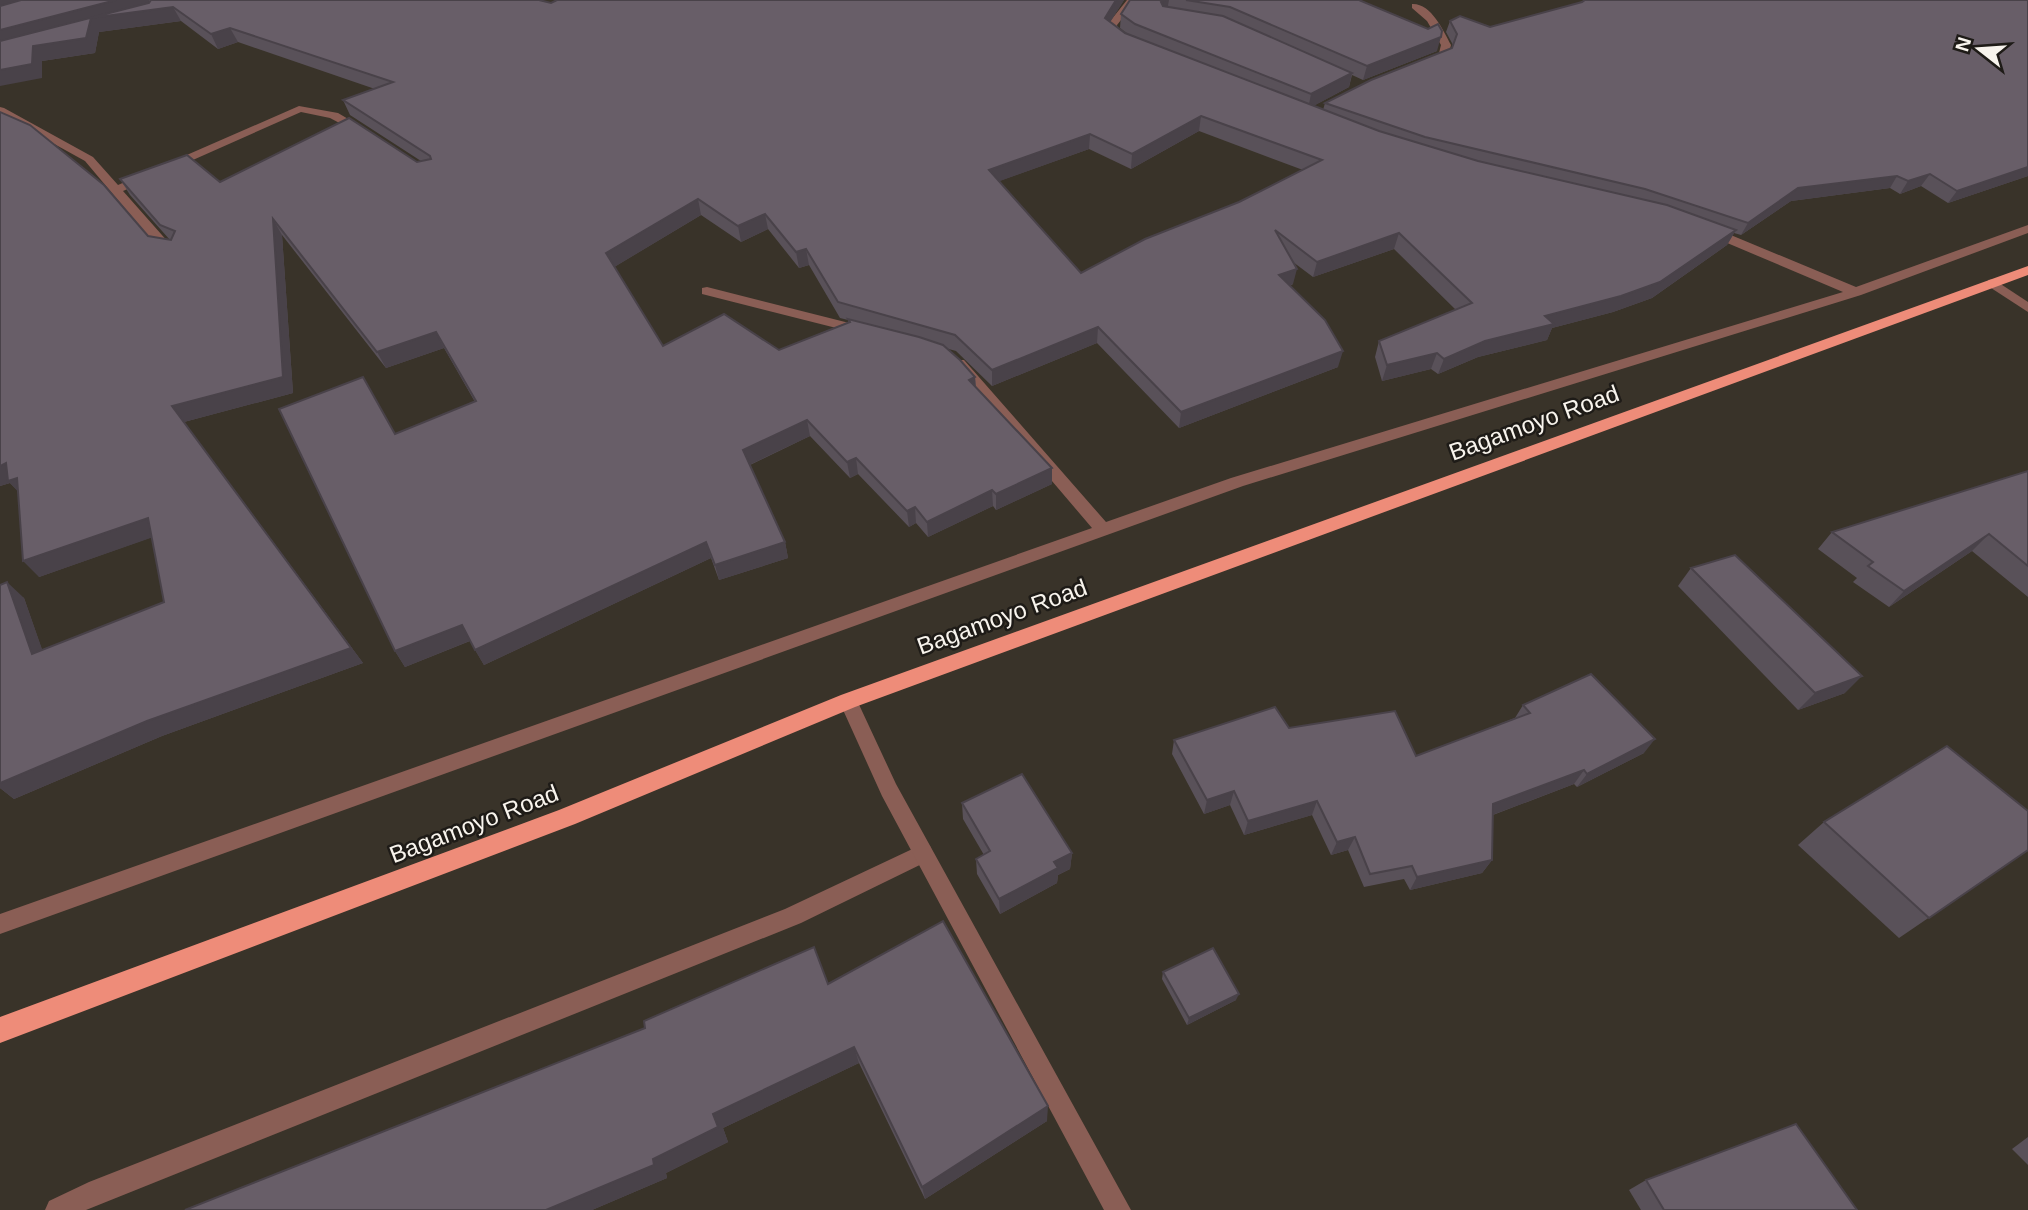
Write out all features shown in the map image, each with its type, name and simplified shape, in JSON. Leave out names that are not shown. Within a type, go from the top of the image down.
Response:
[{"type":"highway","name":"Bagamoyo Road","points":[[0,1030],[567,817],[848,701],[2028,270]]},
{"type":"street","points":[[1129,43],[1111,30],[1132,0]]},
{"type":"street","points":[[1415,6],[1430,19],[1446,45],[1444,55],[1420,67]]},
{"type":"street","points":[[116,190],[299,108],[316,109],[340,116],[373,138]]},
{"type":"street","points":[[0,110],[89,159],[164,246],[177,250]]},
{"type":"street","points":[[1699,226],[1856,292]]},
{"type":"street","points":[[0,924],[1237,482],[1856,292],[2028,229]]},
{"type":"street","points":[[1993,283],[2028,308]]},
{"type":"street","points":[[707,291],[874,333]]},
{"type":"street","points":[[950,356],[968,371],[1103,530]]},
{"type":"street","points":[[848,701],[889,790],[1118,1210]]},
{"type":"street","points":[[58,1210],[124,1181],[793,916],[923,853]]},
{"type":"building","points":[[21,0],[116,0],[0,30],[0,6]]},
{"type":"building","points":[[151,0],[539,0],[551,3],[557,0],[1116,0],[1105,18],[1125,33],[1379,131],[1478,161],[1667,205],[1736,230],[1660,282],[1621,296],[1545,316],[1554,324],[1485,341],[1444,359],[1437,353],[1387,365],[1379,341],[1472,303],[1399,233],[1317,262],[1275,230],[1297,269],[1279,275],[1325,320],[1343,351],[1181,412],[1098,327],[992,370],[955,335],[838,302],[806,249],[796,252],[765,214],[738,226],[698,199],[606,253],[663,346],[724,314],[779,350],[850,322],[848,319],[919,337],[943,345],[960,360],[975,377],[969,380],[1052,468],[996,494],[992,490],[927,522],[915,507],[907,511],[856,458],[847,462],[807,420],[743,450],[785,542],[715,565],[706,542],[475,650],[462,625],[395,651],[279,409],[363,377],[395,434],[476,401],[436,332],[377,352],[273,219],[283,377],[172,406],[351,648],[147,721],[0,783],[0,585],[7,582],[32,654],[164,602],[148,518],[23,561],[17,478],[8,481],[6,463],[0,466],[0,112],[30,125],[104,185],[148,236],[171,240],[175,231],[160,225],[120,179],[187,155],[220,182],[349,118],[417,162],[431,159],[343,100],[393,82],[230,28],[211,34],[173,7],[91,18],[86,38],[33,46],[32,64],[0,70],[0,41],[149,3]],"holes":[[[1201,116],[1322,160],[1239,202],[1145,239],[1081,273],[989,170],[1090,134],[1132,154]]]},
{"type":"building","points":[[1130,0],[1165,0],[1161,2],[1163,6],[1223,16],[1352,73],[1311,94],[1135,24],[1121,14]]},
{"type":"building","points":[[1186,0],[1359,0],[1428,29],[1438,24],[1442,31],[1441,37],[1367,66],[1230,7]]},
{"type":"building","points":[[1585,0],[2028,0],[2028,167],[1957,191],[1930,174],[1908,181],[1897,176],[1798,188],[1748,223],[1645,189],[1425,137],[1325,103],[1371,80],[1452,48],[1457,34],[1450,21],[1460,16],[1490,27]]},
{"type":"building","points":[[2028,471],[2028,566],[1989,534],[1904,591],[1868,566],[1873,562],[1832,532]]},
{"type":"building","points":[[1735,555],[1862,676],[1815,693],[1691,568]]},
{"type":"building","points":[[1591,674],[1655,739],[1587,774],[1584,770],[1493,804],[1492,860],[1417,877],[1412,866],[1370,874],[1355,837],[1337,842],[1317,801],[1248,821],[1234,791],[1207,800],[1174,740],[1275,707],[1289,728],[1395,711],[1416,756],[1530,713],[1523,705]]},
{"type":"building","points":[[1947,746],[2028,811],[2028,850],[1929,918],[1824,822]]},
{"type":"building","points":[[1022,774],[1072,853],[1054,862],[1058,868],[999,899],[976,859],[990,851],[962,803]]},
{"type":"building","points":[[943,921],[1048,1106],[922,1187],[854,1047],[713,1114],[718,1127],[653,1159],[654,1165],[546,1210],[185,1210],[645,1028],[644,1021],[814,947],[828,984]]},
{"type":"building","points":[[1213,948],[1239,994],[1189,1018],[1163,972]]},
{"type":"building","points":[[1796,1124],[1857,1210],[1664,1210],[1646,1180]]}]
